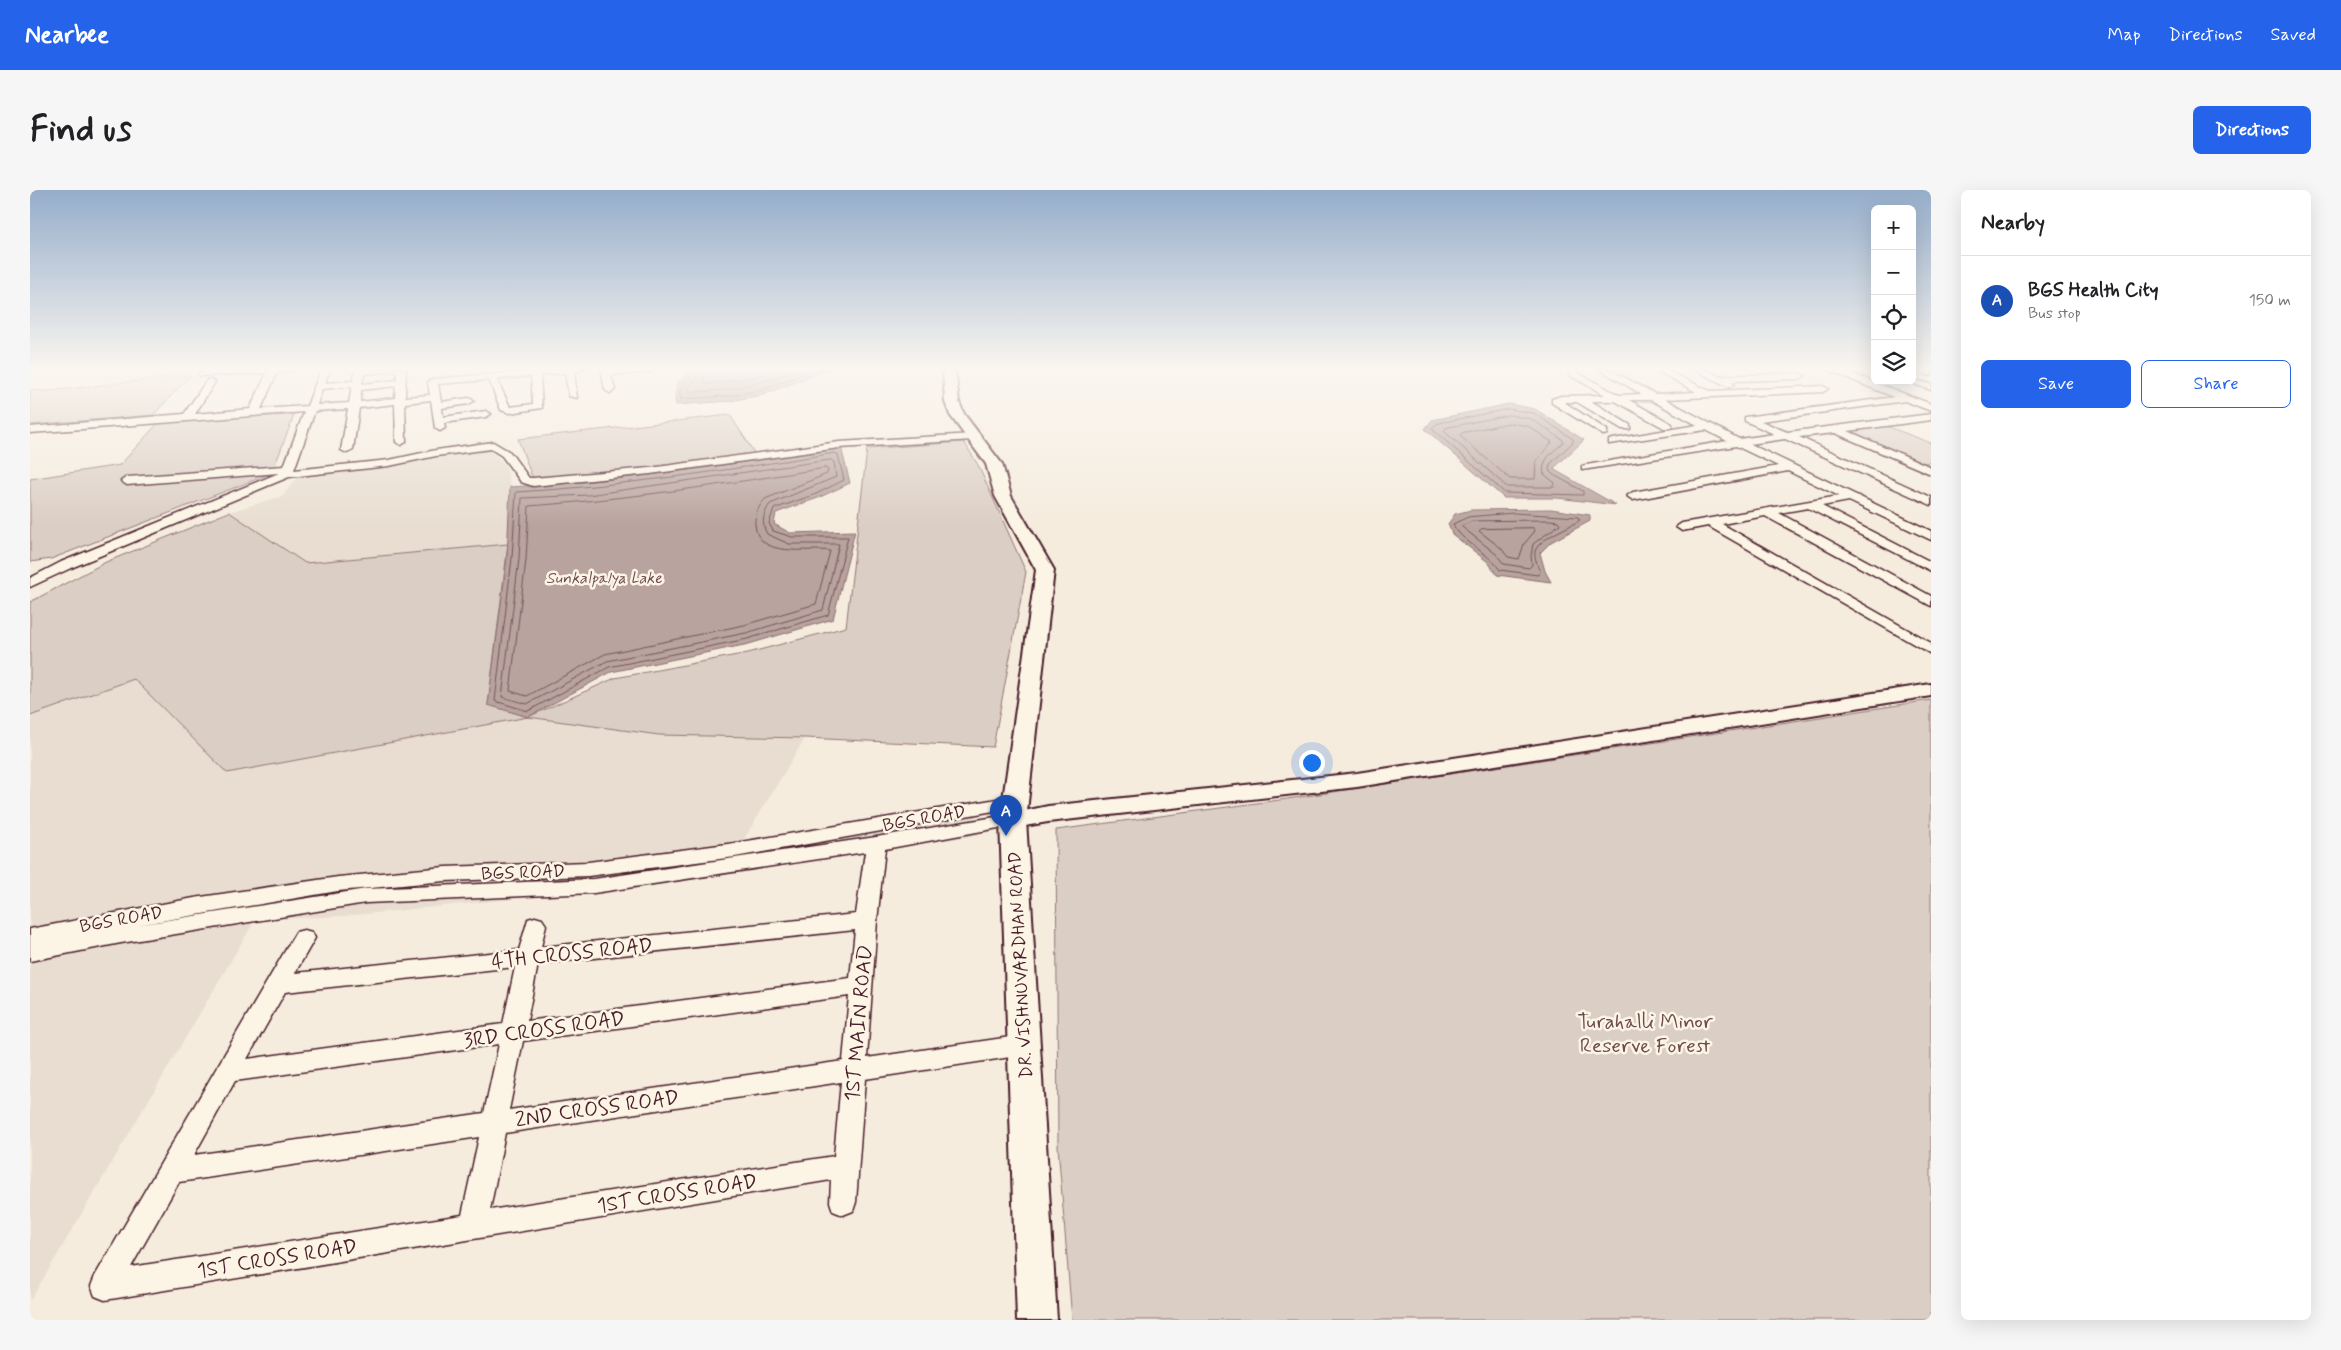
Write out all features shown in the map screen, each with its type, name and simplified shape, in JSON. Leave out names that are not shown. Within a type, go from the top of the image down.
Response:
[{"type":"main road","name":"DR. VISHNUVARDHAN ROAD","points":[[962,422],[994,464],[1003,496],[1045,570],[1014,811],[1037,1320]]},
{"type":"street","points":[[30,430],[130,422]]},
{"type":"street","points":[[30,583],[66,565],[288,471],[305,422]]},
{"type":"street","points":[[347,450],[351,422]]},
{"type":"street","points":[[400,422],[401,442]]},
{"type":"street","points":[[438,422],[439,425],[453,422]]},
{"type":"street","points":[[1587,422],[1603,432]]},
{"type":"street","points":[[1618,422],[1626,427]]},
{"type":"street","points":[[1660,422],[1668,426]]},
{"type":"street","points":[[1698,422],[1931,536]]},
{"type":"street","points":[[1756,422],[1931,501]]},
{"type":"street","points":[[1586,468],[1738,442],[1893,422]]},
{"type":"street","points":[[1614,442],[1707,427]]},
{"type":"street","points":[[1835,429],[1931,471]]},
{"type":"street","points":[[127,481],[389,463],[436,453],[493,445],[506,454],[524,480],[533,482],[622,475],[839,444],[973,437]]},
{"type":"street","points":[[1633,496],[1791,468]]},
{"type":"street","points":[[1682,527],[1851,496]]},
{"type":"street","points":[[1809,504],[1931,567]]},
{"type":"street","points":[[1767,512],[1931,602]]},
{"type":"street","points":[[1710,522],[1931,650]]},
{"type":"street","points":[[1014,811],[1048,814],[1357,780],[1931,690]]},
{"type":"street","name":"BGS ROAD","points":[[30,953],[121,935],[322,902],[413,893],[557,890],[594,886],[876,844],[1014,811]]},
{"type":"street","name":"BGS ROAD","points":[[30,937],[194,906],[338,884],[436,875],[596,868],[1014,811]]},
{"type":"street","name":"1ST MAIN ROAD","points":[[843,1202],[866,921],[876,844]]},
{"type":"street","name":"4TH CROSS ROAD","points":[[278,984],[866,921]]},
{"type":"street","points":[[473,1226],[535,925]]},
{"type":"street","name":"1ST CROSS ROAD","points":[[304,938],[105,1286],[846,1166]]},
{"type":"street","name":"3RD CROSS ROAD","points":[[227,1072],[861,985]]},
{"type":"street","name":"2ND CROSS ROAD","points":[[170,1171],[1024,1045]]},
{"type":"shaded area","points":[[489,449],[507,467],[510,487],[508,544],[304,563],[229,512],[283,496],[302,470]]},
{"type":"shaded area","points":[[134,679],[227,773],[528,717],[659,735],[805,738],[744,839],[974,807],[979,835],[592,891],[344,916],[255,920],[30,1301],[30,716]]},
{"type":"green space","points":[[30,422],[70,422],[30,425]]},
{"type":"green space","points":[[159,422],[291,422],[272,473],[51,559],[30,562],[30,479],[120,465]]},
{"type":"green space","points":[[671,422],[734,422],[755,454],[585,475],[532,477],[518,439]]},
{"type":"green space","points":[[1886,426],[1931,443],[1931,461],[1923,464],[1848,431]]},
{"type":"green space","points":[[964,442],[978,465],[1026,572],[993,747],[805,738],[659,735],[528,717],[615,678],[748,653],[846,627],[867,449]]},
{"type":"green space","points":[[229,512],[305,563],[508,544],[488,704],[528,717],[227,773],[134,679],[30,716],[30,602],[106,562]]},
{"type":"green space","name":"Turahalli Minor Reserve Forest","points":[[1931,700],[1931,1320],[1072,1320],[1058,1146],[1056,830],[1287,799]]},
{"type":"water","points":[[1431,422],[1555,422],[1584,440],[1553,469],[1616,505],[1557,498],[1504,498],[1425,429]]},
{"type":"water","name":"Sunkalpalya Lake","points":[[841,447],[850,483],[818,498],[776,513],[774,524],[790,533],[855,531],[833,619],[749,644],[611,672],[528,717],[488,705],[507,558],[510,487],[594,481],[676,472]]},
{"type":"water","points":[[1551,509],[1590,515],[1590,521],[1551,542],[1540,553],[1545,571],[1551,582],[1497,575],[1488,562],[1452,534],[1448,524],[1455,514],[1471,510]]},
{"type":"place","name":"BGS Health City","points":[[1006,836]]}]
